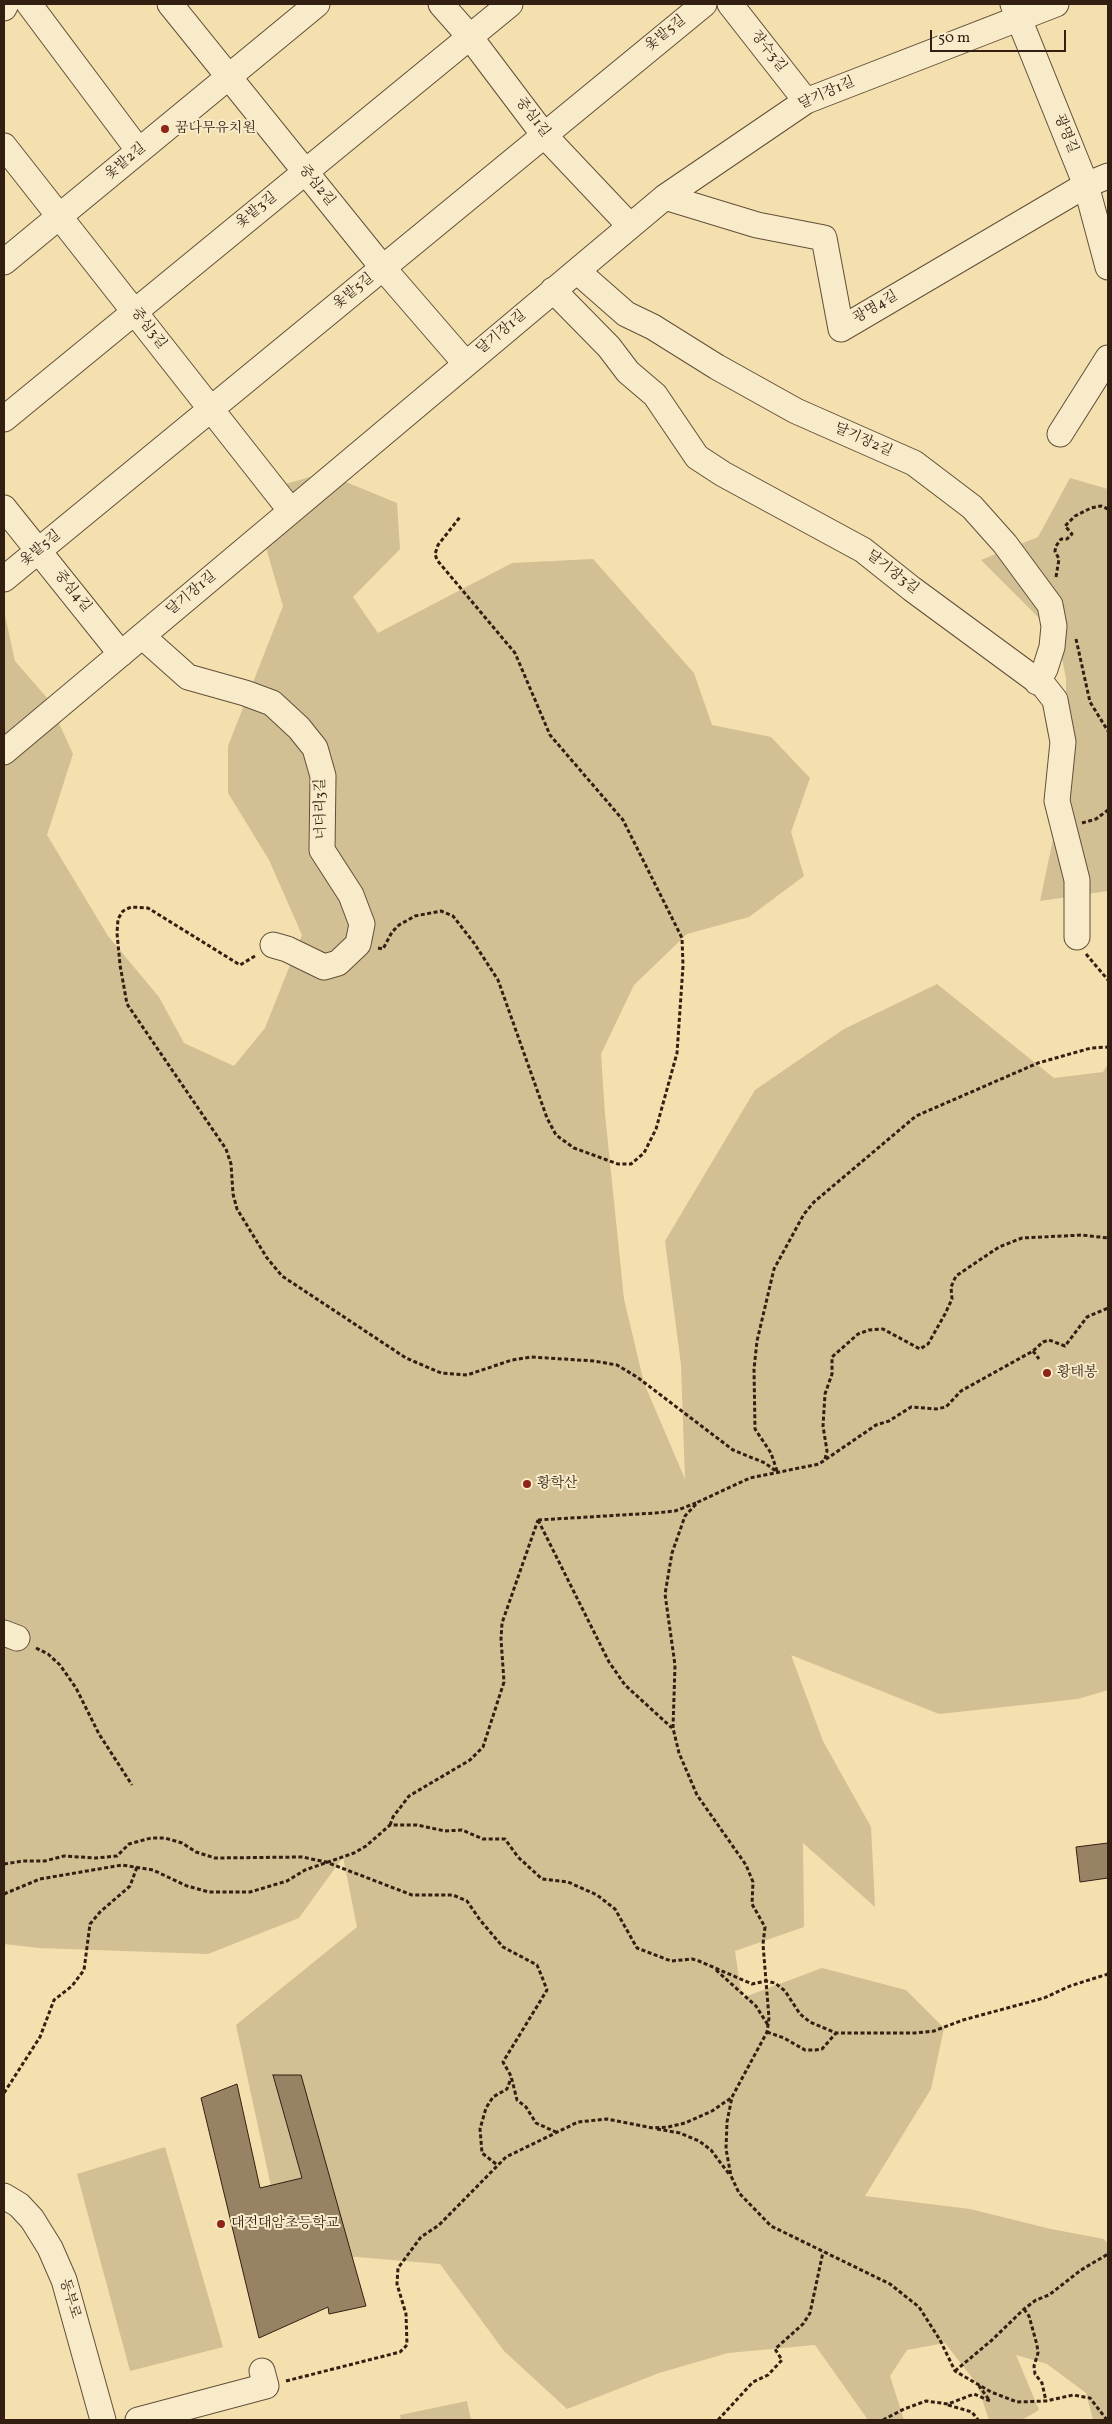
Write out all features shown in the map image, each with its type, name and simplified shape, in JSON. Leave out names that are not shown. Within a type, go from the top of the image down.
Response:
[{"type":"street","points":[[4,8],[6,4]]},
{"type":"street","points":[[29,4],[139,151]]},
{"type":"street","name":"중심2길","points":[[170,4],[383,268],[466,364]]},
{"type":"street","name":"옻밭2길","points":[[4,262],[317,4]]},
{"type":"street","name":"중심1길","points":[[441,4],[470,37],[544,135],[630,226]]},
{"type":"street","name":"옻밭3길","points":[[4,419],[510,4]]},
{"type":"street","name":"옻밭5길","points":[[4,580],[704,4]]},
{"type":"street","name":"장수3길","points":[[730,4],[806,101]]},
{"type":"street","name":"달기장1길","points":[[4,752],[664,197],[806,101],[1016,11],[1056,4]]},
{"type":"street","name":"광명길","points":[[1016,11],[1097,180],[1108,267]]},
{"type":"street","name":"중심3길","points":[[4,146],[291,511]]},
{"type":"street","name":"광명4길","points":[[664,197],[757,225],[824,238],[841,329],[1097,180]]},
{"type":"street","name":"달기장2길","points":[[577,271],[626,314],[654,327],[717,367],[796,411],[914,463],[972,507],[1005,544],[1050,605],[1054,626],[1052,647],[1045,669],[1037,682]]},
{"type":"street","name":"달기장3길","points":[[553,290],[609,347],[628,372],[655,395],[696,457],[723,474],[862,550],[1044,686],[1055,700],[1063,742],[1058,801],[1077,880],[1077,937]]},
{"type":"street","points":[[1060,434],[1108,358]]},
{"type":"street","name":"중심4길","points":[[4,508],[121,654]]},
{"type":"street","name":"너더리3길","points":[[142,636],[188,677],[245,693],[272,703],[298,728],[315,748],[323,776],[322,850],[351,895],[362,924],[358,944]]},
{"type":"street","points":[[273,945],[287,949],[324,967],[338,963],[358,944]]},
{"type":"street","name":"동부로","points":[[4,2196],[19,2205],[32,2219],[50,2248],[64,2280],[103,2420]]},
{"type":"street","points":[[138,2420],[264,2378]]},
{"type":"path","points":[[1056,577],[1059,559],[1055,551],[1056,546],[1061,539],[1067,539],[1072,534],[1065,526],[1075,516],[1091,508],[1101,506],[1108,508]]},
{"type":"path","points":[[358,944],[383,949],[392,932],[407,920],[441,911],[453,916],[474,943],[498,980],[547,1118],[556,1135],[574,1148],[618,1164],[631,1164],[644,1153],[656,1129],[677,1053],[683,966],[682,938],[623,820],[550,735],[515,652],[437,560],[435,554],[438,544],[460,517]]},
{"type":"path","points":[[1065,830],[1096,819],[1108,810]]},
{"type":"path","points":[[273,945],[240,965],[148,908],[131,907],[123,911],[118,918],[116,933],[122,989],[127,1004],[226,1149],[232,1164],[233,1194],[237,1209],[267,1258],[282,1276],[406,1358],[441,1373],[467,1375],[512,1360],[531,1357],[594,1361],[617,1365],[637,1377],[733,1450],[765,1463],[778,1472]]},
{"type":"path","points":[[1077,937],[1085,953],[1108,980]]},
{"type":"path","points":[[778,1472],[771,1454],[755,1429],[754,1369],[757,1342],[774,1269],[804,1214],[814,1202],[916,1116],[1038,1063],[1091,1048],[1108,1047]]},
{"type":"path","points":[[825,1460],[827,1451],[823,1426],[825,1394],[832,1374],[832,1357],[858,1334],[869,1330],[883,1329],[920,1349],[928,1344],[945,1314],[952,1299],[951,1287],[956,1276],[992,1251],[1022,1238],[1082,1235],[1108,1238]]},
{"type":"path","points":[[538,1520],[675,1511],[750,1478],[819,1464],[876,1425],[890,1421],[911,1407],[936,1410],[946,1407],[961,1391],[1033,1351],[1048,1340],[1065,1346],[1087,1317],[1108,1308]]},
{"type":"path","points":[[1033,1351],[1039,1358]]},
{"type":"path","points":[[698,1502],[685,1516],[672,1553],[665,1594],[675,1665],[673,1728],[679,1753],[697,1795],[731,1840],[746,1865],[753,1882],[752,1904],[764,1927],[762,1944],[768,2026],[767,2032],[732,2097],[727,2122],[726,2149],[731,2176]]},
{"type":"path","points":[[538,1520],[608,1662],[625,1685],[658,1712],[673,1728]]},
{"type":"path","points":[[4,1894],[40,1879],[122,1865],[153,1870],[194,1888],[209,1892],[250,1892],[273,1886],[326,1862],[354,1853],[366,1846],[390,1825],[393,1816],[409,1796],[470,1760],[482,1747],[504,1682],[501,1639],[502,1623],[538,1520]]},
{"type":"path","points":[[10,1636],[48,1654],[60,1665],[76,1688],[99,1734],[132,1785]]},
{"type":"path","points":[[390,1825],[417,1825],[445,1831],[462,1830],[483,1840],[505,1839],[518,1858],[542,1879],[568,1882],[597,1895],[615,1909],[637,1948],[671,1961],[692,1958],[752,1984],[766,1981],[775,1982],[785,1992],[800,2014],[810,2022],[836,2033],[915,2033],[934,2031],[963,2020],[1044,1998],[1108,1974]]},
{"type":"path","points":[[4,1864],[23,1861],[45,1861],[64,1856],[96,1858],[117,1856],[129,1844],[158,1838],[182,1843],[196,1852],[215,1858],[302,1858],[326,1862],[412,1895],[454,1895],[467,1901],[503,1947],[537,1965],[547,1990],[504,2062],[512,2076],[517,2100],[526,2107],[536,2123],[558,2133]]},
{"type":"path","points":[[4,2093],[40,2037],[54,2000],[72,1986],[84,1970],[90,1924],[130,1886],[137,1867]]},
{"type":"path","points":[[715,1968],[756,2006],[768,2026]]},
{"type":"path","points":[[767,2032],[784,2038],[805,2050],[822,2049],[836,2033]]},
{"type":"path","points":[[496,2164],[482,2153],[480,2129],[486,2108],[492,2097],[507,2089],[512,2076]]},
{"type":"path","points":[[653,2128],[685,2122],[712,2111],[732,2097]]},
{"type":"path","points":[[264,2378],[400,2352],[407,2345],[406,2314],[397,2284],[398,2268],[420,2237],[439,2225],[496,2164],[518,2150],[558,2133],[578,2122],[607,2119],[680,2133],[699,2140],[724,2163],[738,2193],[771,2226],[890,2284],[919,2307],[955,2371],[991,2392],[1017,2402],[1046,2400],[1072,2395],[1090,2398],[1107,2420]]},
{"type":"path","points":[[718,2420],[753,2382],[768,2375],[782,2360],[775,2349],[803,2324],[810,2312],[823,2252]]},
{"type":"path","points":[[955,2371],[992,2340],[1024,2309],[1036,2300],[1049,2295],[1081,2270],[1108,2254]]},
{"type":"path","points":[[1024,2309],[1029,2316],[1037,2345],[1038,2352],[1034,2366],[1035,2374],[1042,2383],[1046,2400]]},
{"type":"path","points":[[948,2404],[974,2394],[990,2401],[977,2384]]},
{"type":"path","points":[[883,2420],[904,2408],[926,2401],[948,2404],[972,2412],[978,2420]]},
{"type":"shaded area","points":[[324,473],[397,503],[400,549],[353,597],[378,633],[512,563],[593,559],[694,673],[712,725],[771,737],[810,778],[791,832],[804,876],[749,917],[687,934],[634,985],[601,1054],[605,1114],[624,1299],[644,1383],[685,1479],[681,1365],[665,1241],[755,1090],[844,1029],[937,984],[1054,1078],[1103,1072],[1108,1064],[1108,1690],[1078,1699],[939,1714],[791,1655],[823,1741],[871,1827],[875,1907],[803,1843],[804,1927],[735,1951],[742,1998],[822,1968],[906,1990],[944,2028],[931,2089],[865,2196],[970,2209],[1051,2229],[1104,2239],[1108,2244],[1108,2420],[1093,2420],[1086,2393],[1047,2364],[1016,2355],[1039,2410],[1022,2420],[989,2420],[977,2384],[945,2343],[907,2350],[890,2376],[904,2420],[868,2420],[815,2345],[728,2353],[659,2373],[567,2409],[504,2351],[440,2264],[285,2251],[236,2025],[357,1927],[343,1857],[299,1918],[208,1954],[39,1948],[4,1944],[4,611],[15,661],[48,699],[73,754],[47,835],[108,936],[159,997],[184,1043],[234,1066],[265,1028],[302,935],[269,860],[228,793],[228,746],[283,606],[262,534],[282,485]]},
{"type":"shaded area","points":[[1070,478],[1108,489],[1108,891],[1040,901],[1067,773],[1066,679],[1058,637],[981,560],[1038,537]]},
{"type":"shaded area","points":[[165,2147],[223,2347],[130,2371],[77,2174]]},
{"type":"shaded area","points":[[467,2401],[471,2420],[401,2420],[400,2415]]},
{"type":"building","points":[[1108,1843],[1108,1878],[1080,1882],[1076,1847]]},
{"type":"building","points":[[273,2075],[301,2075],[366,2306],[329,2314],[328,2307],[259,2338],[201,2098],[237,2084],[260,2188],[302,2178]]},
{"type":"place","name":"꿈나무유치원","points":[[165,129]]},
{"type":"place","name":"황태봉","points":[[1047,1373]]},
{"type":"place","name":"황학산","points":[[527,1484]]},
{"type":"place","name":"대전대암초등학교","points":[[221,2224]]}]
